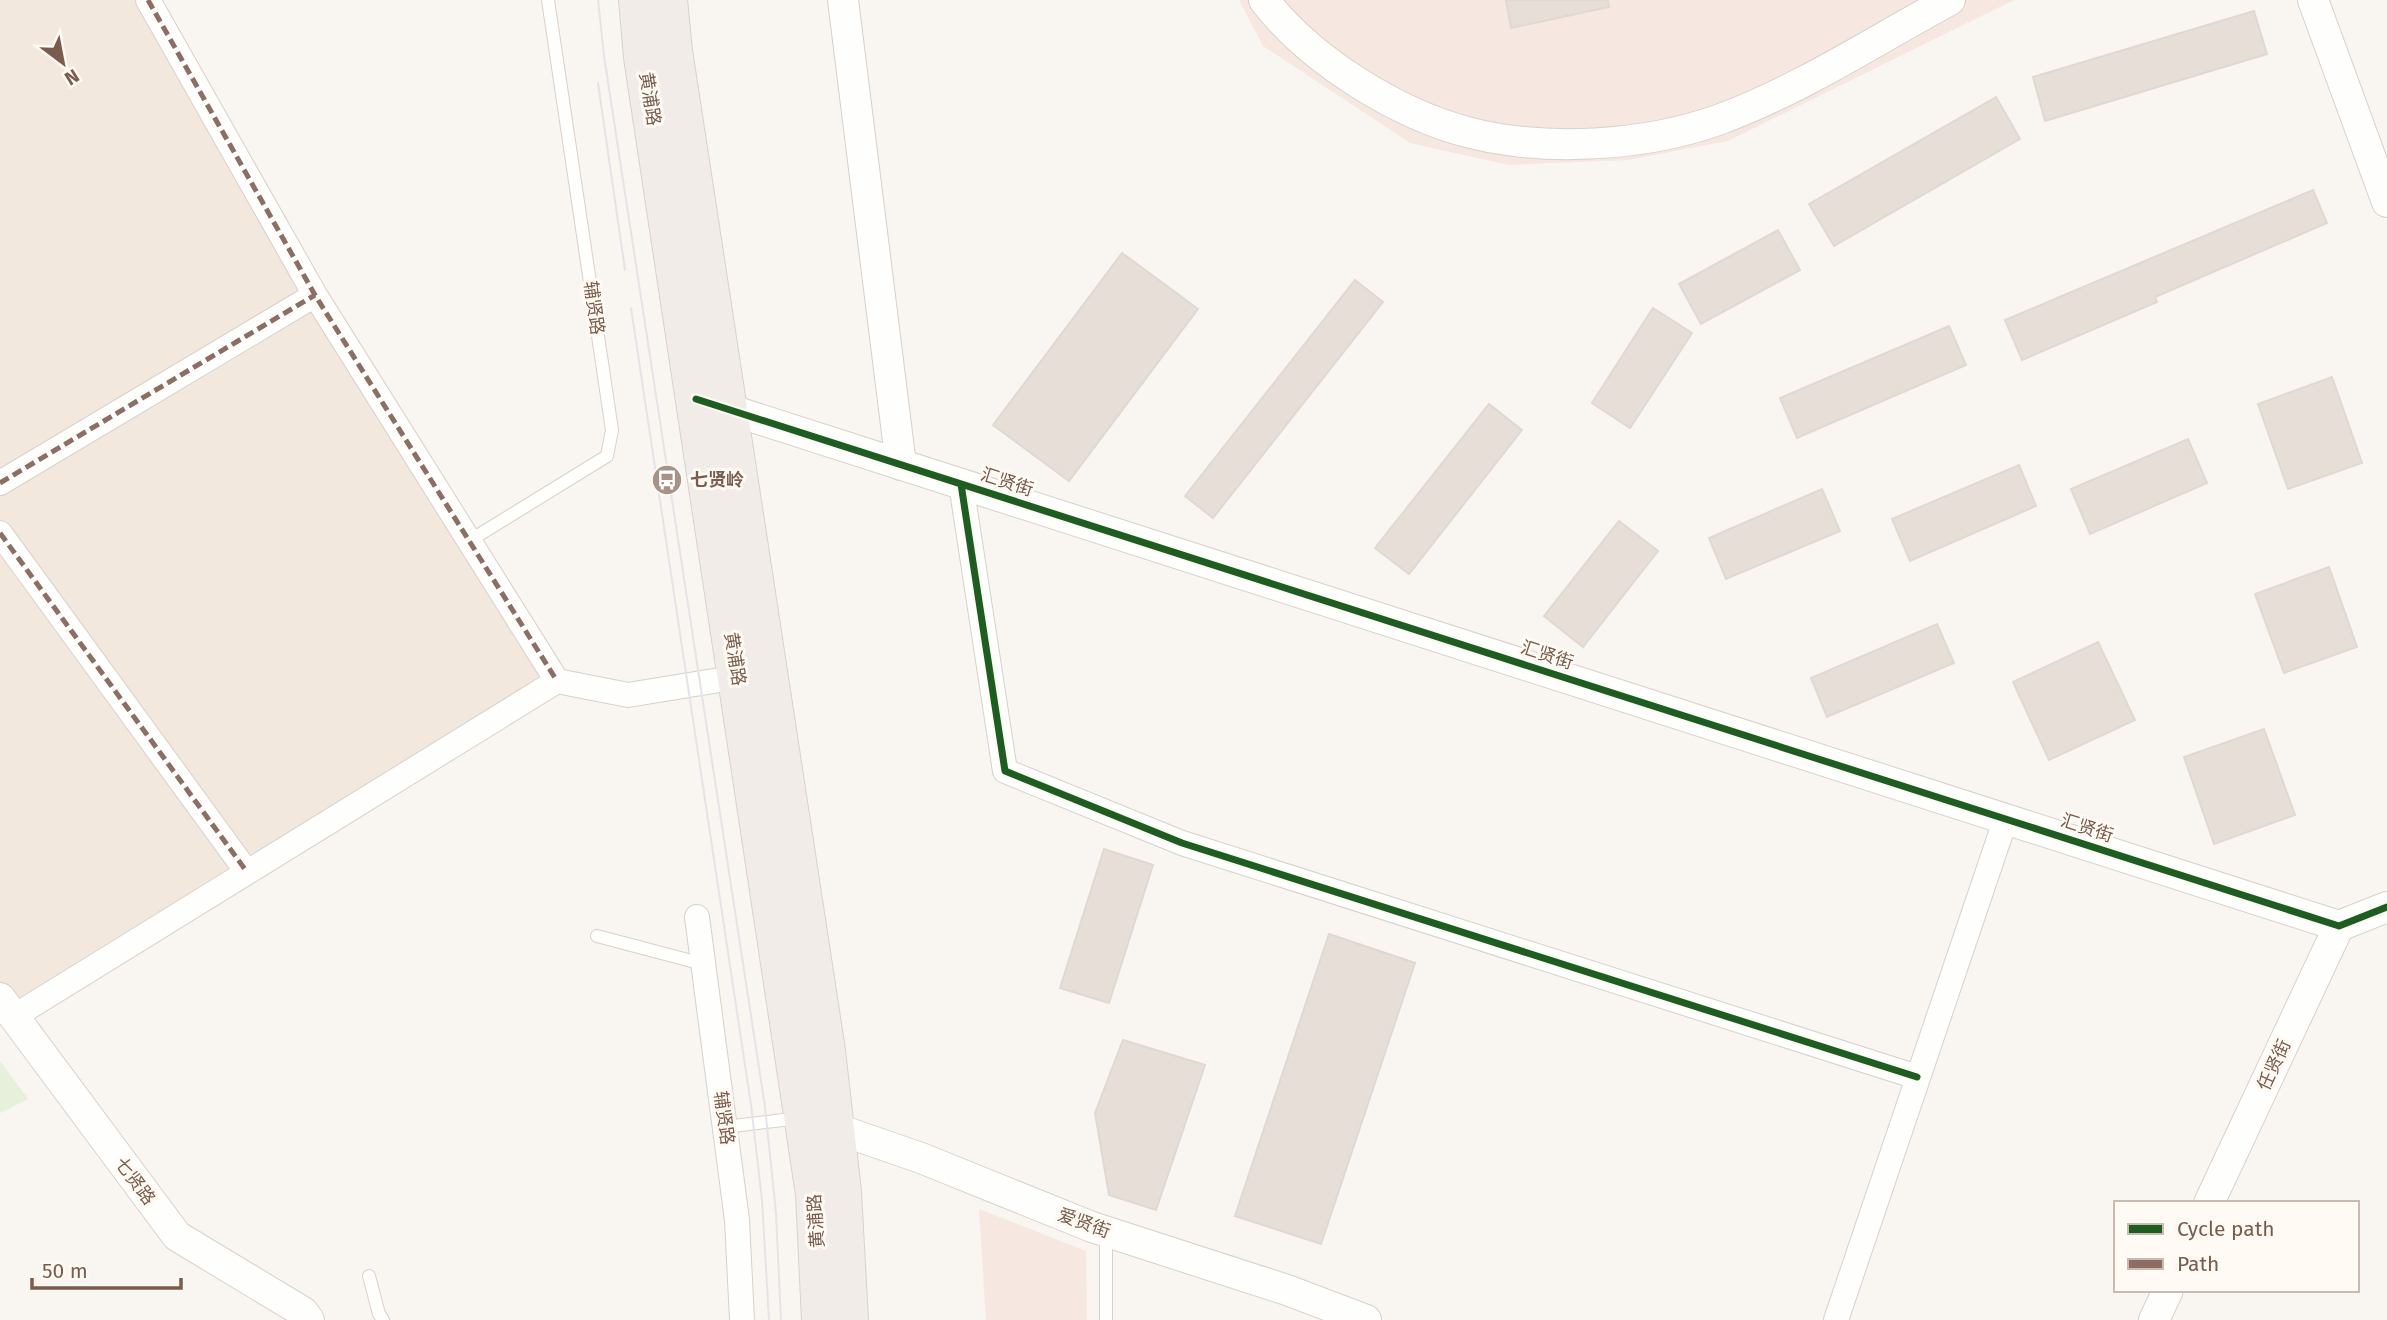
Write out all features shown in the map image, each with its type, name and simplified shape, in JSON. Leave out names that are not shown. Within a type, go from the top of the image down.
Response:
[{"type":"highway","name":"黄浦路","points":[[638,0],[645,70],[712,404],[822,1023],[815,1194],[821,1320]]},
{"type":"highway","name":"黄浦路","points":[[668,0],[712,404],[738,677],[819,1123],[842,1192],[849,1320]]},
{"type":"street","points":[[148,0],[315,295],[556,681]]},
{"type":"street","points":[[843,0],[901,465]]},
{"type":"street","points":[[1264,0],[1300,39],[1332,65],[1362,86],[1431,120],[1471,133],[1515,141],[1564,143],[1614,141],[1667,134],[1717,120],[1768,100],[1950,0]]},
{"type":"street","points":[[2313,0],[2387,202]]},
{"type":"street","points":[[0,483],[315,295]]},
{"type":"street","name":"汇贤街","points":[[712,404],[2339,926]]},
{"type":"street","points":[[961,484],[1005,771],[1182,843],[1917,1077]]},
{"type":"street","points":[[0,533],[247,872]]},
{"type":"street","points":[[7,1008],[247,872],[556,681],[628,695],[738,677]]},
{"type":"street","points":[[1836,1320],[2006,818]]},
{"type":"street","points":[[2339,926],[2387,907]]},
{"type":"street","name":"辅贤路","points":[[697,917],[737,1220],[742,1320]]},
{"type":"street","name":"任贤街","points":[[2210,1201],[2339,926]]},
{"type":"street","name":"七贤路","points":[[7,1008],[177,1236],[303,1312],[309,1320]]},
{"type":"street","name":"爱贤街","points":[[819,1123],[921,1158],[1106,1231],[1287,1290],[1366,1320]]},
{"type":"street","points":[[2154,1320],[2167,1292]]},
{"type":"lane","name":"辅贤路","points":[[469,541],[607,456],[612,430],[548,0]]},
{"type":"lane","points":[[597,936],[703,964]]},
{"type":"lane","points":[[725,1127],[819,1123]]},
{"type":"lane","points":[[1106,1231],[1106,1320]]},
{"type":"lane","points":[[369,1276],[383,1320]]},
{"type":"shaded area","points":[[0,0],[151,0],[557,681],[13,1017],[0,998]]},
{"type":"shaded area","points":[[1239,0],[2014,0],[1728,141],[1628,160],[1509,165],[1410,143],[1263,46]]},
{"type":"shaded area","points":[[979,1209],[1086,1251],[1087,1320],[986,1320]]},
{"type":"green space","points":[[0,1061],[28,1099],[0,1113]]},
{"type":"building","points":[[1506,0],[1608,0],[1609,7],[1511,28]]},
{"type":"building","points":[[2254,11],[2267,54],[2045,121],[2033,77]]},
{"type":"building","points":[[1996,97],[2020,139],[1834,246],[1809,204]]},
{"type":"building","points":[[2313,190],[2327,223],[2155,297],[2157,302],[2022,360],[2005,320]]},
{"type":"building","points":[[1778,230],[1800,270],[1701,324],[1679,284]]},
{"type":"building","points":[[1122,253],[1198,309],[1069,481],[993,425]]},
{"type":"building","points":[[1355,280],[1383,302],[1213,518],[1185,496]]},
{"type":"building","points":[[1653,308],[1692,333],[1630,428],[1592,403]]},
{"type":"building","points":[[1949,326],[1966,365],[1797,438],[1780,398]]},
{"type":"building","points":[[2332,377],[2362,463],[2288,489],[2258,404]]},
{"type":"building","points":[[1489,404],[1522,430],[1409,574],[1375,548]]},
{"type":"building","points":[[2188,439],[2207,483],[2090,534],[2071,489]]},
{"type":"building","points":[[2019,465],[2036,506],[1910,561],[1892,519]]},
{"type":"building","points":[[1822,489],[1840,531],[1726,579],[1709,538]]},
{"type":"building","points":[[1619,521],[1658,551],[1583,647],[1544,616]]},
{"type":"building","points":[[2329,567],[2357,647],[2284,673],[2255,594]]},
{"type":"building","points":[[1937,624],[1954,663],[1827,717],[1811,678]]},
{"type":"building","points":[[2098,642],[2135,720],[2049,760],[2013,682]]},
{"type":"building","points":[[2264,729],[2295,815],[2214,844],[2184,757]]},
{"type":"building","points":[[1104,849],[1153,865],[1109,1003],[1060,988]]},
{"type":"building","points":[[1329,934],[1415,963],[1321,1244],[1235,1216]]},
{"type":"building","points":[[1123,1040],[1205,1065],[1156,1210],[1109,1195],[1095,1113]]},
{"type":"tram line","points":[[598,0],[604,56],[765,1107],[776,1213],[781,1320]]},
{"type":"tram line","points":[[598,83],[625,270]]},
{"type":"tram line","points":[[631,308],[751,1105],[762,1200],[769,1320]]},
{"type":"marked path","points":[[148,0],[315,295],[557,681]]},
{"type":"marked path","points":[[0,483],[315,295]]},
{"type":"marked path","points":[[0,533],[247,872]]},
{"type":"cycle path","points":[[696,399],[2339,926],[2387,907]]},
{"type":"cycle path","points":[[961,484],[1005,771],[1182,843],[1917,1077]]},
{"type":"place","name":"七贤岭","points":[[667,480]]}]
